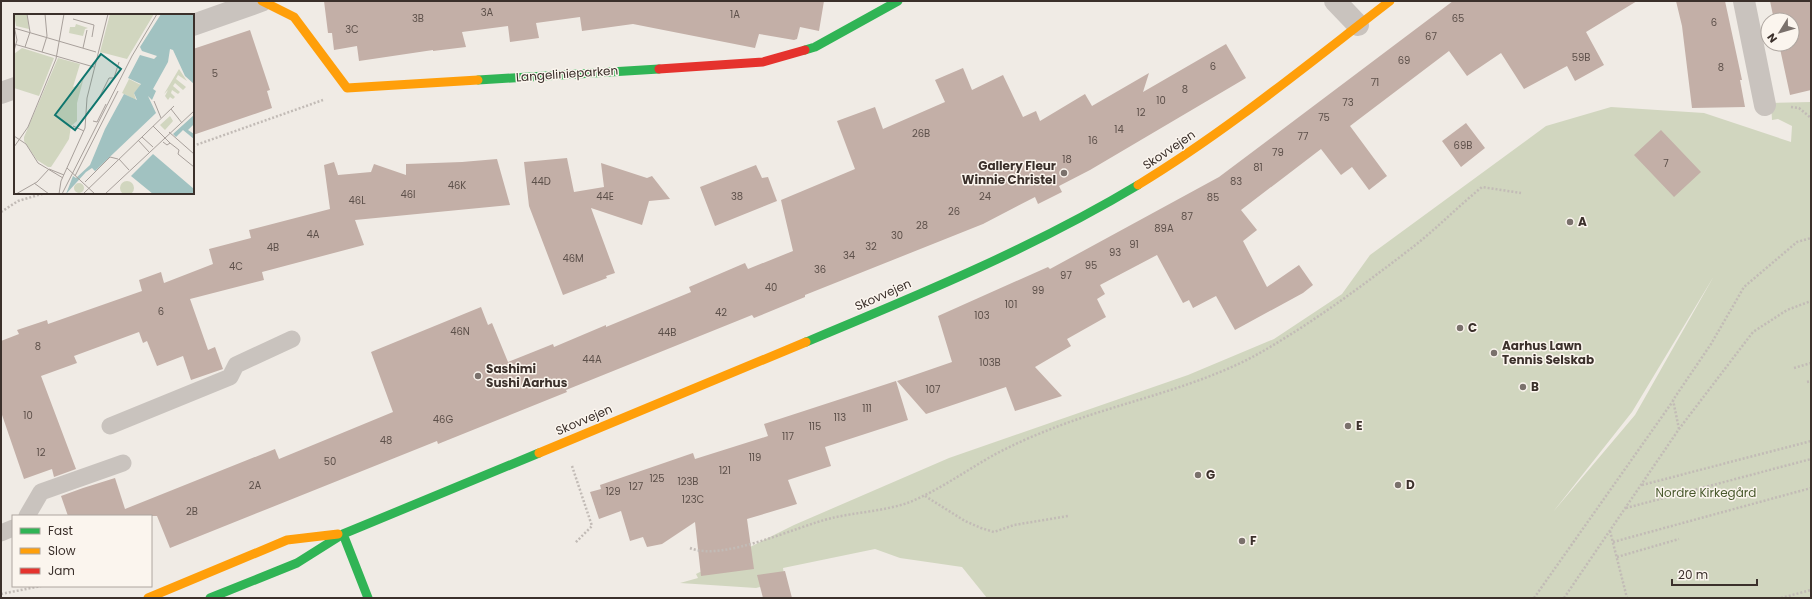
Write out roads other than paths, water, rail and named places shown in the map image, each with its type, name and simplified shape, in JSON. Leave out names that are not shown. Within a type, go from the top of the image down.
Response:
[{"type":"street","points":[[194,25],[262,1]]},
{"type":"street","name":"Langelinieparken","points":[[262,1],[294,17],[347,88],[763,62],[815,47],[898,1]]},
{"type":"street","points":[[1335,1],[1358,25]]},
{"type":"street","name":"Skovvejen","points":[[343,534],[868,316],[1037,241],[1100,208],[1168,167],[1258,103],[1390,1]]},
{"type":"street","points":[[1744,1],[1765,105]]},
{"type":"street","points":[[1,94],[14,88]]},
{"type":"street","points":[[148,598],[287,540],[343,534]]},
{"type":"street","points":[[210,598],[297,563],[343,534]]},
{"type":"street","points":[[343,534],[368,598]]},
{"type":"lane","points":[[110,426],[230,377],[236,365],[292,339]]},
{"type":"lane","points":[[28,515],[40,492],[123,463]]},
{"type":"lane","points":[[1,533],[12,528]]},
{"type":"place","name":"Gallery Fleur Winnie Christel","points":[[1064,173]]},
{"type":"place","name":"A","points":[[1570,222]]},
{"type":"place","name":"C","points":[[1460,328]]},
{"type":"place","name":"Aarhus Lawn Tennis Selskab","points":[[1494,353]]},
{"type":"place","name":"Sashimi Sushi Aarhus","points":[[478,376]]},
{"type":"place","name":"B","points":[[1523,387]]},
{"type":"place","name":"E","points":[[1348,426]]},
{"type":"place","name":"G","points":[[1198,475]]},
{"type":"place","name":"D","points":[[1398,485]]},
{"type":"place","name":"F","points":[[1242,541]]},
{"type":"park label","name":"Nordre Kirkegård","points":[[1706,493]]}]
